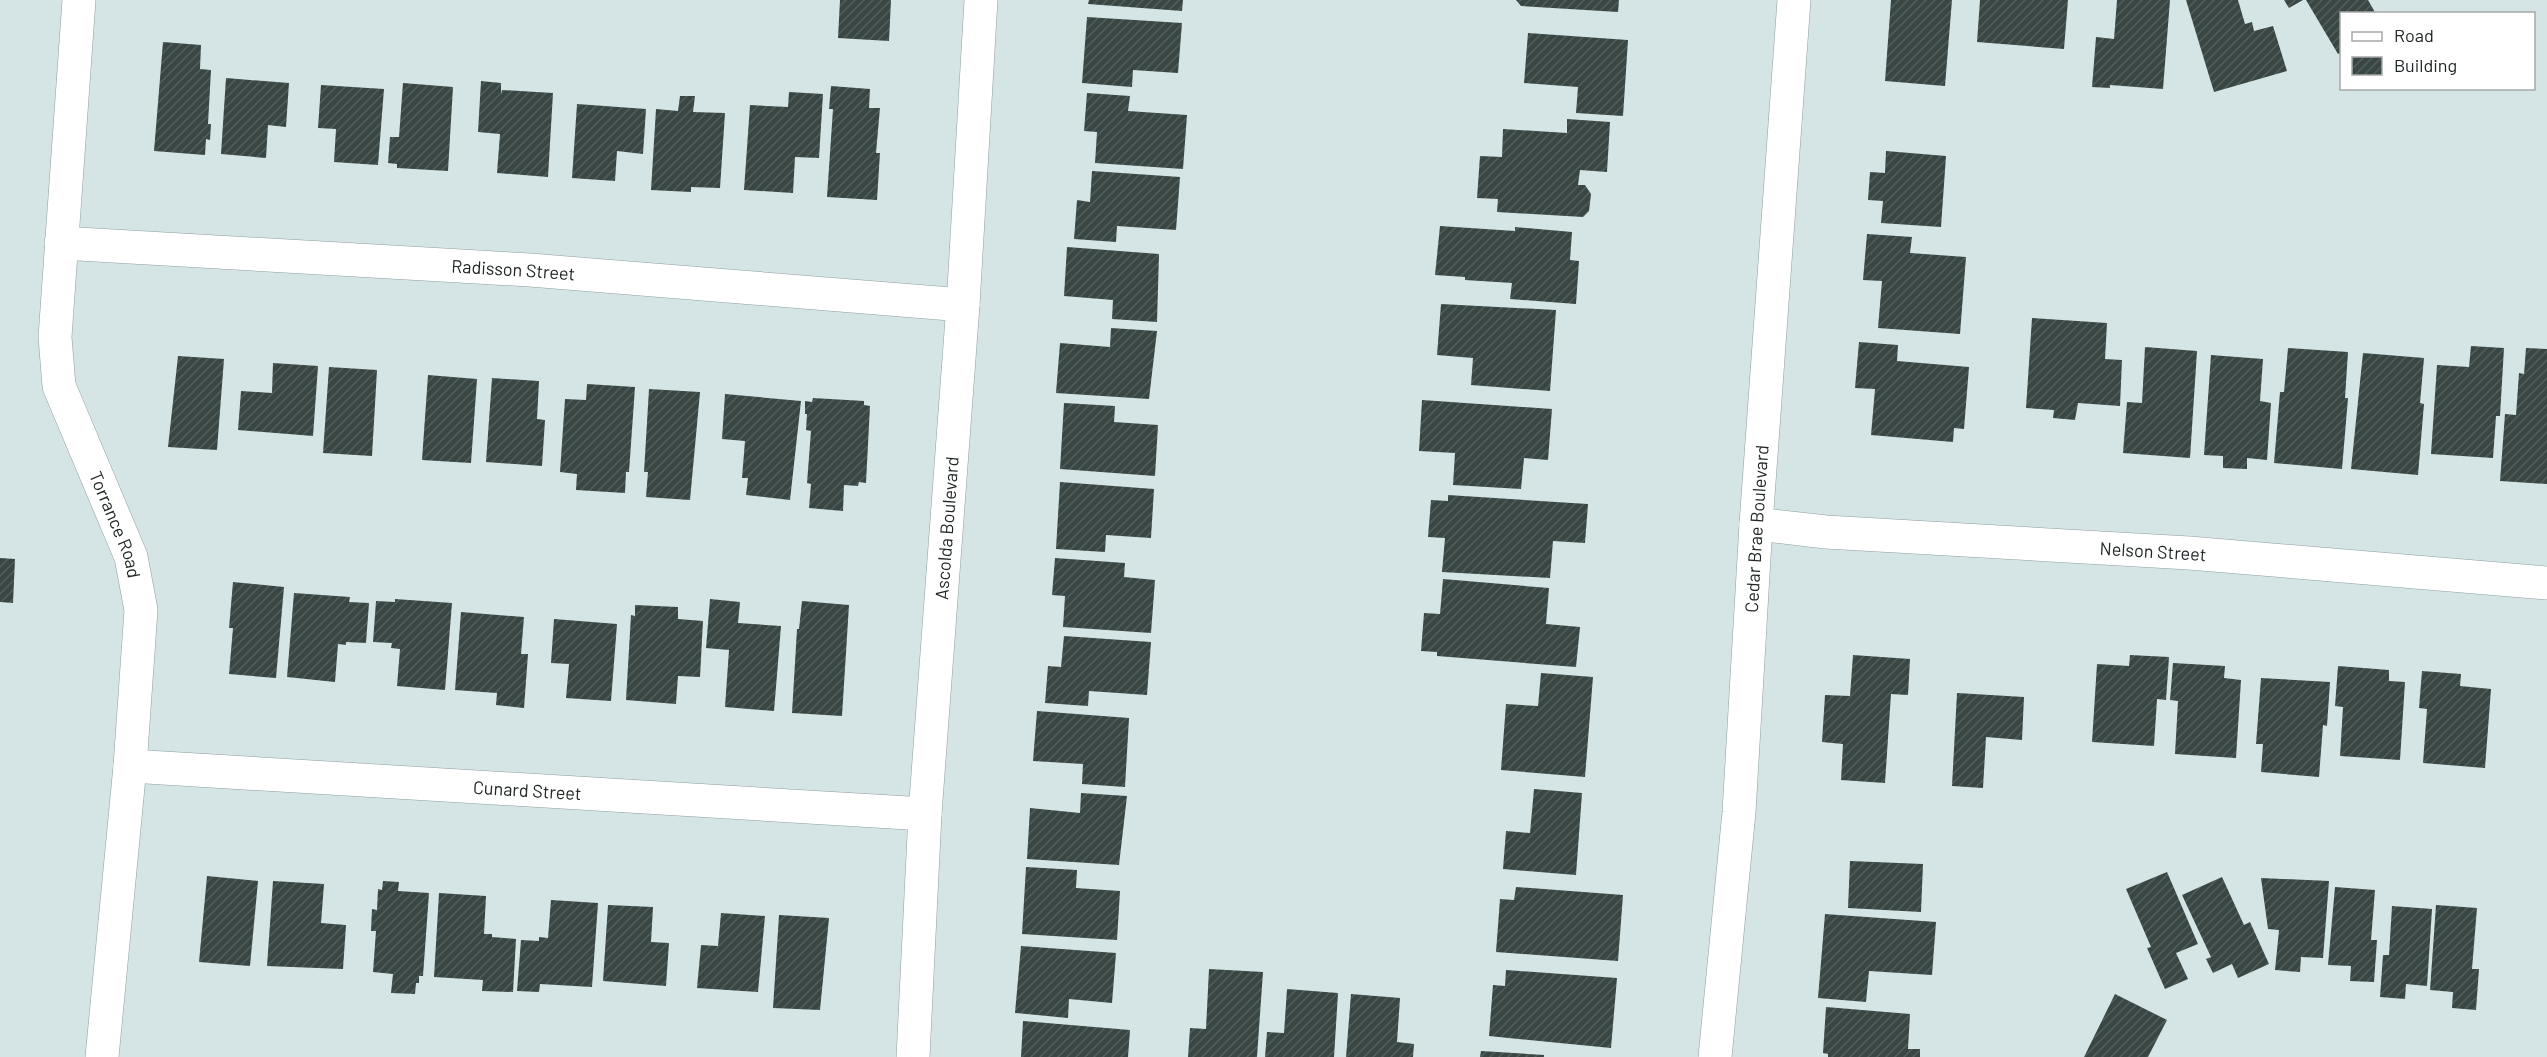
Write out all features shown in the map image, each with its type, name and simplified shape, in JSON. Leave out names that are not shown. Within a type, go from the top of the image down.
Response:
[{"type":"street","name":"Torrance Road","points":[[80,0],[55,338],[59,386],[130,557],[141,610],[130,766],[102,1057]]},
{"type":"street","name":"Ascolda Boulevard","points":[[913,1057],[925,814],[963,305],[981,0]]},
{"type":"street","name":"Cedar Brae Boulevard","points":[[1715,1057],[1739,812],[1756,524],[1794,0]]},
{"type":"street","name":"Radisson Street","points":[[62,243],[530,270],[963,305]]},
{"type":"street","name":"Nelson Street","points":[[1756,524],[1826,531],[2189,553],[2547,583]]},
{"type":"street","name":"Cunard Street","points":[[130,766],[925,814]]},
{"type":"building","points":[[840,0],[891,0],[889,41],[838,38]]},
{"type":"building","points":[[1089,0],[1183,0],[1182,11],[1088,4]]},
{"type":"building","points":[[1516,0],[1619,0],[1618,12],[1521,6]]},
{"type":"building","points":[[1891,0],[1952,0],[1945,86],[1885,81]]},
{"type":"building","points":[[1980,0],[2068,0],[2064,49],[1977,42]]},
{"type":"building","points":[[2117,0],[2170,0],[2163,89],[2110,85],[2110,88],[2092,87],[2096,37],[2114,39]]},
{"type":"building","points":[[2186,0],[2238,0],[2245,24],[2252,22],[2254,31],[2273,26],[2287,71],[2214,92]]},
{"type":"building","points":[[2284,0],[2303,0],[2289,8]]},
{"type":"building","points":[[2306,0],[2368,0],[2375,12],[2340,12],[2340,53],[2338,54]]},
{"type":"building","points":[[1087,17],[1182,23],[1178,73],[1133,70],[1132,87],[1082,83]]},
{"type":"building","points":[[1528,33],[1628,40],[1623,116],[1576,113],[1578,87],[1524,83]]},
{"type":"building","points":[[163,42],[201,45],[200,69],[211,70],[208,124],[211,124],[210,140],[206,139],[205,155],[154,151]]},
{"type":"building","points":[[226,78],[289,83],[286,127],[268,125],[266,158],[221,154]]},
{"type":"building","points":[[481,81],[501,83],[501,94],[502,90],[553,93],[548,177],[497,173],[500,134],[478,132]]},
{"type":"building","points":[[403,83],[453,87],[448,171],[397,168],[397,164],[388,163],[390,137],[399,137]]},
{"type":"building","points":[[321,85],[384,89],[378,165],[334,162],[336,129],[318,128]]},
{"type":"building","points":[[831,86],[870,89],[869,108],[880,108],[876,153],[880,153],[877,200],[827,197],[833,109],[829,109]]},
{"type":"building","points":[[789,92],[823,94],[819,158],[795,157],[793,193],[744,190],[750,105],[788,107]]},
{"type":"building","points":[[1087,93],[1130,96],[1128,111],[1187,115],[1183,169],[1095,163],[1097,132],[1084,131]]},
{"type":"building","points":[[680,96],[695,96],[693,112],[725,113],[720,188],[691,187],[691,192],[651,190],[656,109],[678,111]]},
{"type":"building","points":[[577,104],[646,109],[643,154],[617,151],[615,181],[572,178]]},
{"type":"building","points":[[1567,119],[1610,122],[1607,172],[1580,170],[1578,185],[1585,185],[1591,194],[1589,211],[1583,217],[1497,212],[1498,199],[1477,198],[1480,156],[1502,157],[1503,129],[1567,133]]},
{"type":"building","points":[[1886,151],[1946,156],[1941,227],[1881,223],[1883,201],[1868,200],[1870,172],[1885,173]]},
{"type":"building","points":[[1092,171],[1180,177],[1176,230],[1117,226],[1116,242],[1074,239],[1077,200],[1090,202]]},
{"type":"building","points":[[1440,226],[1515,231],[1515,227],[1572,232],[1570,260],[1579,261],[1576,304],[1510,299],[1512,283],[1465,280],[1465,277],[1435,275]]},
{"type":"building","points":[[1867,234],[1912,237],[1910,253],[1966,257],[1960,334],[1878,328],[1882,281],[1863,280]]},
{"type":"building","points":[[1067,247],[1159,254],[1157,322],[1112,319],[1113,300],[1064,296]]},
{"type":"building","points":[[1441,304],[1556,310],[1550,391],[1471,385],[1473,358],[1437,355]]},
{"type":"building","points":[[2032,318],[2107,323],[2105,359],[2122,360],[2120,406],[2078,403],[2075,420],[2053,418],[2054,410],[2026,408]]},
{"type":"building","points":[[1111,328],[1157,331],[1149,399],[1056,393],[1060,343],[1110,347]]},
{"type":"building","points":[[1859,342],[1898,345],[1897,361],[1969,367],[1964,429],[1954,428],[1953,442],[1871,435],[1875,389],[1855,388]]},
{"type":"building","points":[[2471,346],[2504,348],[2500,416],[2496,416],[2493,458],[2431,454],[2437,365],[2469,367]]},
{"type":"building","points":[[2145,347],[2197,351],[2190,458],[2123,453],[2127,402],[2142,403]]},
{"type":"building","points":[[2288,348],[2348,352],[2345,398],[2348,398],[2342,469],[2274,463],[2280,392],[2284,392]]},
{"type":"building","points":[[2526,348],[2547,349],[2547,484],[2500,481],[2505,414],[2516,415],[2519,373],[2524,374]]},
{"type":"building","points":[[2363,353],[2424,358],[2420,403],[2424,404],[2418,475],[2351,469]]},
{"type":"building","points":[[2211,355],[2263,359],[2260,401],[2271,403],[2267,460],[2247,458],[2247,469],[2223,468],[2223,456],[2204,455]]},
{"type":"building","points":[[178,356],[224,359],[217,450],[168,447]]},
{"type":"building","points":[[273,363],[318,366],[313,436],[238,430],[241,391],[272,393]]},
{"type":"building","points":[[329,367],[377,370],[372,456],[323,453]]},
{"type":"building","points":[[428,375],[477,379],[471,463],[422,460]]},
{"type":"building","points":[[492,378],[539,381],[537,419],[545,420],[542,466],[486,462]]},
{"type":"building","points":[[587,384],[635,387],[629,472],[626,472],[625,493],[576,490],[577,474],[560,472],[565,399],[586,400]]},
{"type":"building","points":[[649,389],[700,392],[690,500],[646,497],[648,472],[644,472]]},
{"type":"building","points":[[725,394],[801,401],[790,500],[746,495],[748,478],[742,478],[745,441],[722,439]]},
{"type":"building","points":[[813,398],[864,401],[864,405],[870,406],[866,483],[859,482],[858,486],[844,485],[843,511],[809,508],[811,484],[807,483],[811,431],[806,430],[805,401],[812,402]]},
{"type":"building","points":[[1422,400],[1552,409],[1548,460],[1524,458],[1521,489],[1453,485],[1455,453],[1419,451]]},
{"type":"building","points":[[1064,403],[1115,406],[1114,422],[1158,425],[1155,476],[1060,469]]},
{"type":"building","points":[[1060,482],[1154,489],[1151,538],[1106,535],[1105,552],[1056,549]]},
{"type":"building","points":[[1448,495],[1588,504],[1585,543],[1553,541],[1550,578],[1442,572],[1445,538],[1428,537],[1431,500],[1448,501]]},
{"type":"building","points":[[0,558],[15,559],[13,603],[0,602]]},
{"type":"building","points":[[1055,558],[1125,563],[1124,577],[1155,580],[1151,633],[1063,627],[1065,596],[1052,595]]},
{"type":"building","points":[[1443,579],[1549,588],[1546,624],[1580,627],[1576,667],[1437,656],[1437,652],[1421,651],[1424,613],[1440,614]]},
{"type":"building","points":[[233,582],[284,587],[276,678],[229,674],[233,628],[229,628]]},
{"type":"building","points":[[294,593],[350,597],[349,602],[369,603],[366,643],[338,644],[335,682],[287,677]]},
{"type":"building","points":[[395,599],[452,603],[445,690],[397,686],[400,649],[391,648],[392,643],[373,642],[376,601],[395,602]]},
{"type":"building","points":[[710,599],[740,602],[738,623],[781,626],[774,711],[725,707],[729,650],[706,648]]},
{"type":"building","points":[[802,601],[849,605],[842,716],[792,713],[797,629],[799,629]]},
{"type":"building","points":[[635,605],[678,607],[678,619],[703,621],[700,677],[678,676],[676,704],[626,700],[631,615],[635,616]]},
{"type":"building","points":[[461,612],[524,617],[521,654],[528,654],[524,708],[496,705],[497,693],[455,690]]},
{"type":"building","points":[[554,619],[617,624],[611,701],[566,698],[569,664],[551,663]]},
{"type":"building","points":[[1064,636],[1151,642],[1147,695],[1089,691],[1088,706],[1045,703],[1048,666],[1061,667]]},
{"type":"building","points":[[1853,655],[1910,659],[1908,695],[1891,694],[1885,783],[1841,780],[1843,744],[1822,742],[1825,695],[1850,696]]},
{"type":"building","points":[[2130,655],[2169,657],[2166,700],[2157,699],[2154,746],[2092,742],[2097,664],[2129,666]]},
{"type":"building","points":[[2173,663],[2225,666],[2224,678],[2241,680],[2236,758],[2175,754],[2178,701],[2170,700]]},
{"type":"building","points":[[2338,666],[2389,670],[2389,681],[2405,682],[2400,760],[2340,756],[2343,707],[2335,706]]},
{"type":"building","points":[[2422,671],[2461,674],[2460,686],[2491,689],[2485,768],[2423,763],[2427,709],[2419,708]]},
{"type":"building","points":[[1541,673],[1593,677],[1585,777],[1501,770],[1506,704],[1538,706]]},
{"type":"building","points":[[2261,678],[2330,682],[2327,726],[2323,725],[2319,777],[2261,772],[2263,744],[2256,744]]},
{"type":"building","points":[[1957,693],[2024,697],[2022,740],[1986,737],[1983,788],[1952,786]]},
{"type":"building","points":[[1037,711],[1129,718],[1125,787],[1082,784],[1083,764],[1033,761]]},
{"type":"building","points":[[1534,789],[1582,793],[1576,875],[1503,869],[1506,831],[1530,833]]},
{"type":"building","points":[[1081,793],[1127,796],[1119,865],[1027,859],[1030,808],[1080,813]]},
{"type":"building","points":[[1850,861],[1923,864],[1921,912],[1848,908]]},
{"type":"building","points":[[1026,867],[1077,870],[1076,888],[1120,891],[1117,940],[1022,934]]},
{"type":"building","points":[[2167,872],[2198,944],[2176,953],[2188,979],[2165,989],[2147,948],[2151,947],[2126,889]]},
{"type":"building","points":[[207,876],[258,881],[250,966],[199,962]]},
{"type":"building","points":[[2222,877],[2244,925],[2250,922],[2269,964],[2238,978],[2232,964],[2213,973],[2206,959],[2211,957],[2182,895]]},
{"type":"building","points":[[2261,878],[2329,881],[2323,958],[2301,957],[2300,972],[2275,970],[2279,930],[2268,929]]},
{"type":"building","points":[[273,881],[324,884],[321,923],[346,925],[343,969],[267,966]]},
{"type":"building","points":[[383,881],[399,882],[398,891],[429,893],[423,976],[419,976],[415,994],[391,993],[393,974],[373,972],[376,931],[371,931],[372,909],[377,910],[378,889],[382,890]]},
{"type":"building","points":[[1516,887],[1623,895],[1618,961],[1496,952],[1500,899],[1514,900]]},
{"type":"building","points":[[2335,887],[2375,890],[2371,940],[2377,940],[2374,982],[2350,981],[2351,966],[2328,965]]},
{"type":"building","points":[[439,893],[486,896],[484,934],[516,939],[513,992],[482,991],[483,980],[434,977]]},
{"type":"building","points":[[551,900],[598,903],[592,987],[540,984],[539,992],[517,991],[521,940],[539,941],[539,937],[548,938]]},
{"type":"building","points":[[608,905],[653,907],[651,942],[669,943],[666,986],[603,981]]},
{"type":"building","points":[[2436,905],[2477,908],[2472,969],[2479,969],[2476,1010],[2452,1008],[2453,992],[2430,990]]},
{"type":"building","points":[[2392,906],[2432,909],[2427,986],[2406,984],[2405,999],[2380,997],[2383,955],[2389,955]]},
{"type":"building","points":[[721,913],[765,916],[758,992],[697,988],[701,945],[718,946]]},
{"type":"building","points":[[1825,914],[1936,922],[1932,975],[1869,971],[1866,1002],[1818,998]]},
{"type":"building","points":[[779,915],[829,918],[820,1010],[773,1008]]},
{"type":"building","points":[[1021,946],[1116,953],[1112,1003],[1069,999],[1068,1018],[1015,1013]]},
{"type":"building","points":[[1209,969],[1263,972],[1257,1057],[1188,1057],[1190,1028],[1206,1029]]},
{"type":"building","points":[[1506,970],[1617,978],[1611,1048],[1489,1036],[1493,985],[1505,986]]},
{"type":"building","points":[[1287,989],[1338,993],[1334,1057],[1265,1057],[1267,1032],[1284,1033]]},
{"type":"building","points":[[1351,994],[1400,998],[1397,1042],[1414,1044],[1413,1057],[1346,1057]]},
{"type":"building","points":[[2115,994],[2167,1020],[2148,1057],[2084,1057]]},
{"type":"building","points":[[1826,1007],[1910,1014],[1908,1049],[1920,1049],[1920,1057],[1828,1057],[1828,1054],[1823,1053]]},
{"type":"building","points":[[1023,1021],[1130,1030],[1128,1057],[1021,1057]]},
{"type":"building","points":[[1481,1051],[1544,1055],[1544,1057],[1480,1057]]}]
